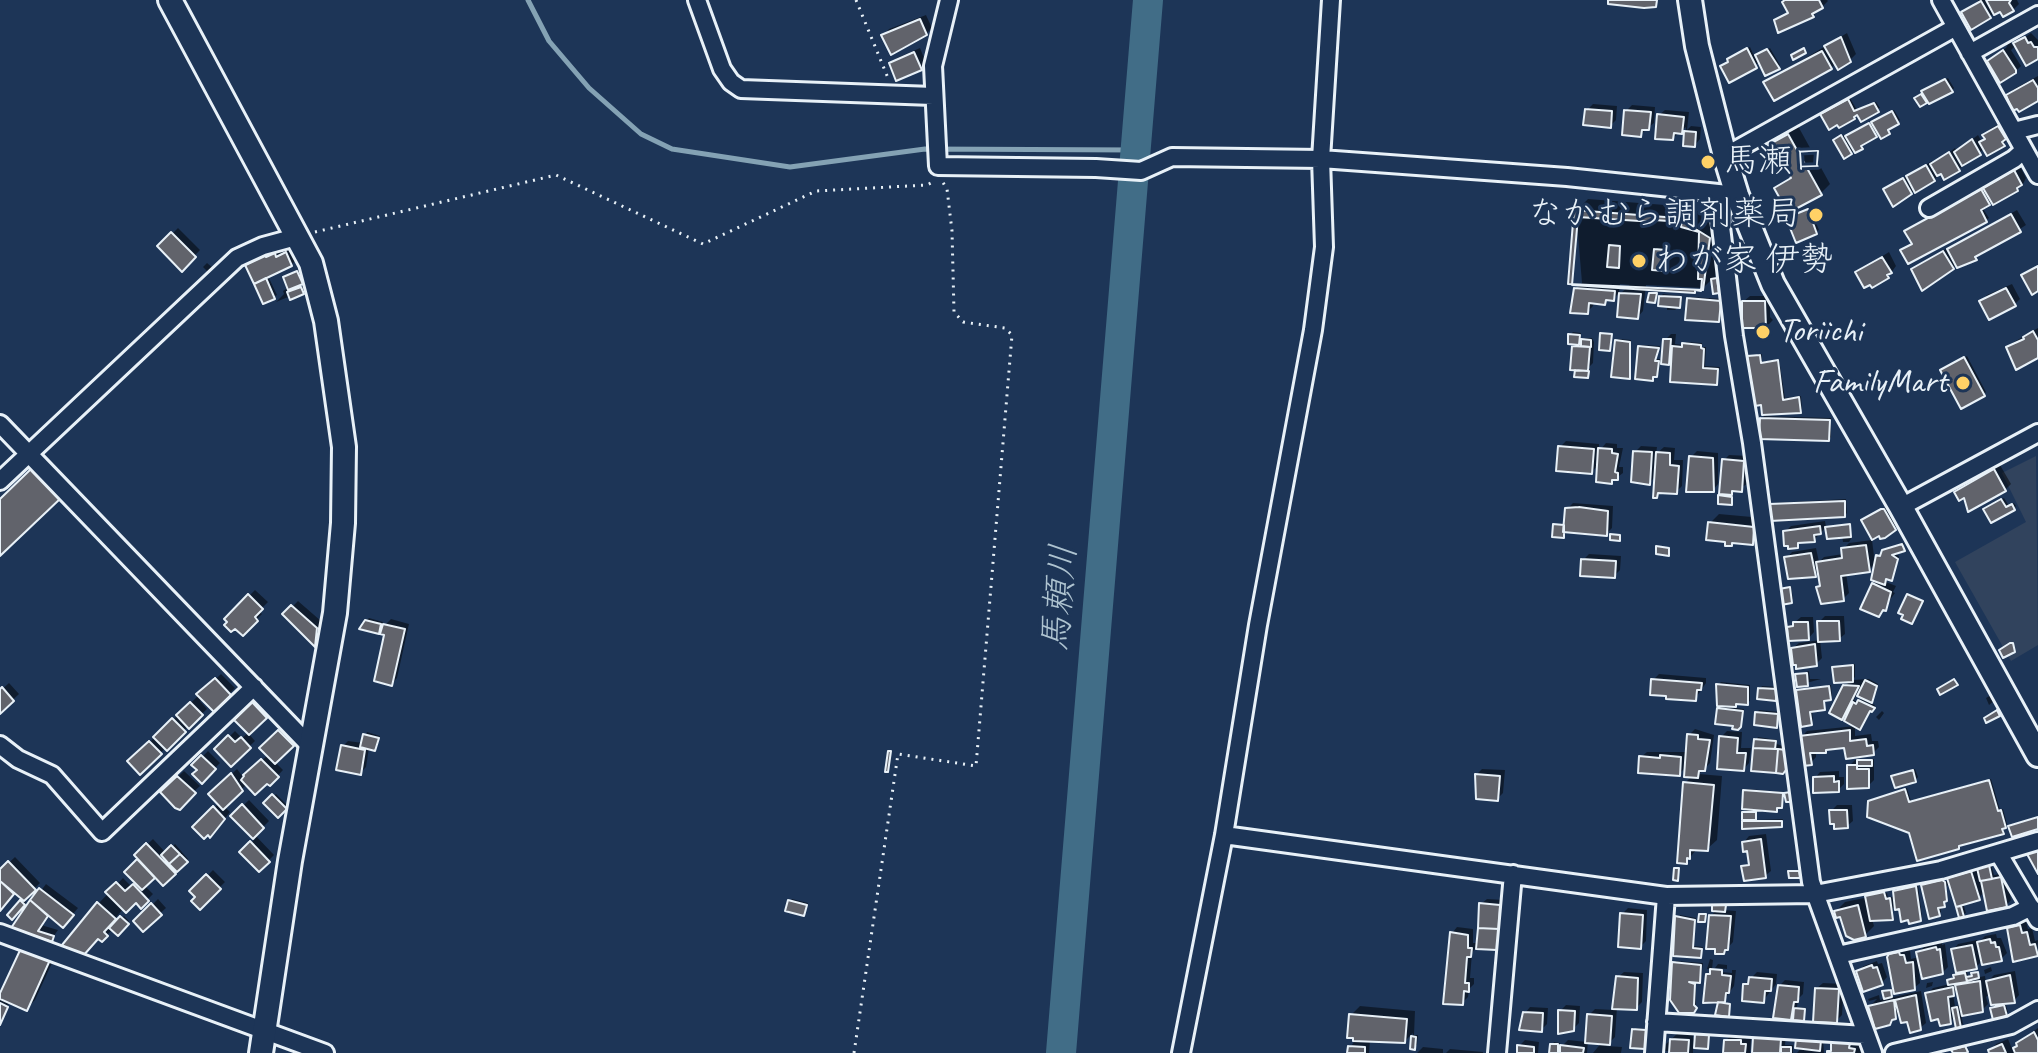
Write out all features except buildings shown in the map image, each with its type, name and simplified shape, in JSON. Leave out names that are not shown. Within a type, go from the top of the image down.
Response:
[{"type":"street","points":[[170,0],[311,263],[326,321],[344,447],[343,523],[335,613],[290,861],[262,1042]]},
{"type":"street","points":[[697,0],[722,69],[731,82],[741,89],[933,96]]},
{"type":"street","points":[[949,0],[933,66],[938,166],[1141,171],[1172,157],[1321,159],[1567,177],[1727,194]]},
{"type":"street","points":[[1181,1053],[1224,835],[1258,625],[1313,330],[1324,247],[1321,159],[1331,0]]},
{"type":"street","points":[[1690,0],[1697,46],[1725,156],[1734,336],[1752,443],[1811,882],[1873,1053]]},
{"type":"street","points":[[1941,0],[2038,175]]},
{"type":"street","points":[[1970,53],[2038,15]]},
{"type":"street","points":[[1725,156],[1956,27]]},
{"type":"street","points":[[2014,131],[2038,125]]},
{"type":"street","points":[[1929,208],[2014,159],[2024,150]]},
{"type":"street","points":[[1727,194],[1773,284],[2038,755]]},
{"type":"street","points":[[0,481],[237,258],[256,248],[296,237]]},
{"type":"street","points":[[0,424],[312,748]]},
{"type":"street","points":[[1901,507],[2038,433]]},
{"type":"street","points":[[0,745],[18,759],[52,775],[102,832],[254,687]]},
{"type":"street","points":[[1224,835],[1666,896],[1815,894],[1941,870],[2038,841]]},
{"type":"street","points":[[1838,955],[2034,914],[1999,854]]},
{"type":"street","points":[[1497,1053],[1513,874]]},
{"type":"street","points":[[1654,1053],[1666,896]]},
{"type":"street","points":[[0,933],[262,1042],[325,1053]]},
{"type":"street","points":[[1894,1053],[2011,1025],[2038,1010]]},
{"type":"street","points":[[1656,1022],[1865,1035]]},
{"type":"path","points":[[856,0],[886,75],[899,95]]},
{"type":"path","points":[[296,237],[556,175],[703,244],[816,191],[927,185],[941,179],[947,189],[952,231],[954,312],[963,322],[1005,328],[1012,335],[976,766],[898,754],[854,1053]]},
{"type":"shaded area","points":[[2036,456],[2038,645],[2011,661],[1955,562],[2026,522],[2002,473]]},
{"type":"waterway","points":[[528,0],[549,41],[589,88],[641,134],[672,149],[790,167],[925,149],[1136,150]]},
{"type":"waterway","name":"馬頼川","points":[[1061,1053],[1148,0]]},
{"type":"place","name":"馬瀬口","points":[[1708,162]]},
{"type":"place","name":"なかむら調剤薬局","points":[[1816,215]]},
{"type":"place","name":"わが家 伊勢","points":[[1639,261]]},
{"type":"place","name":"Toriichi","points":[[1763,332]]},
{"type":"place","name":"FamilyMart","points":[[1963,383]]}]
